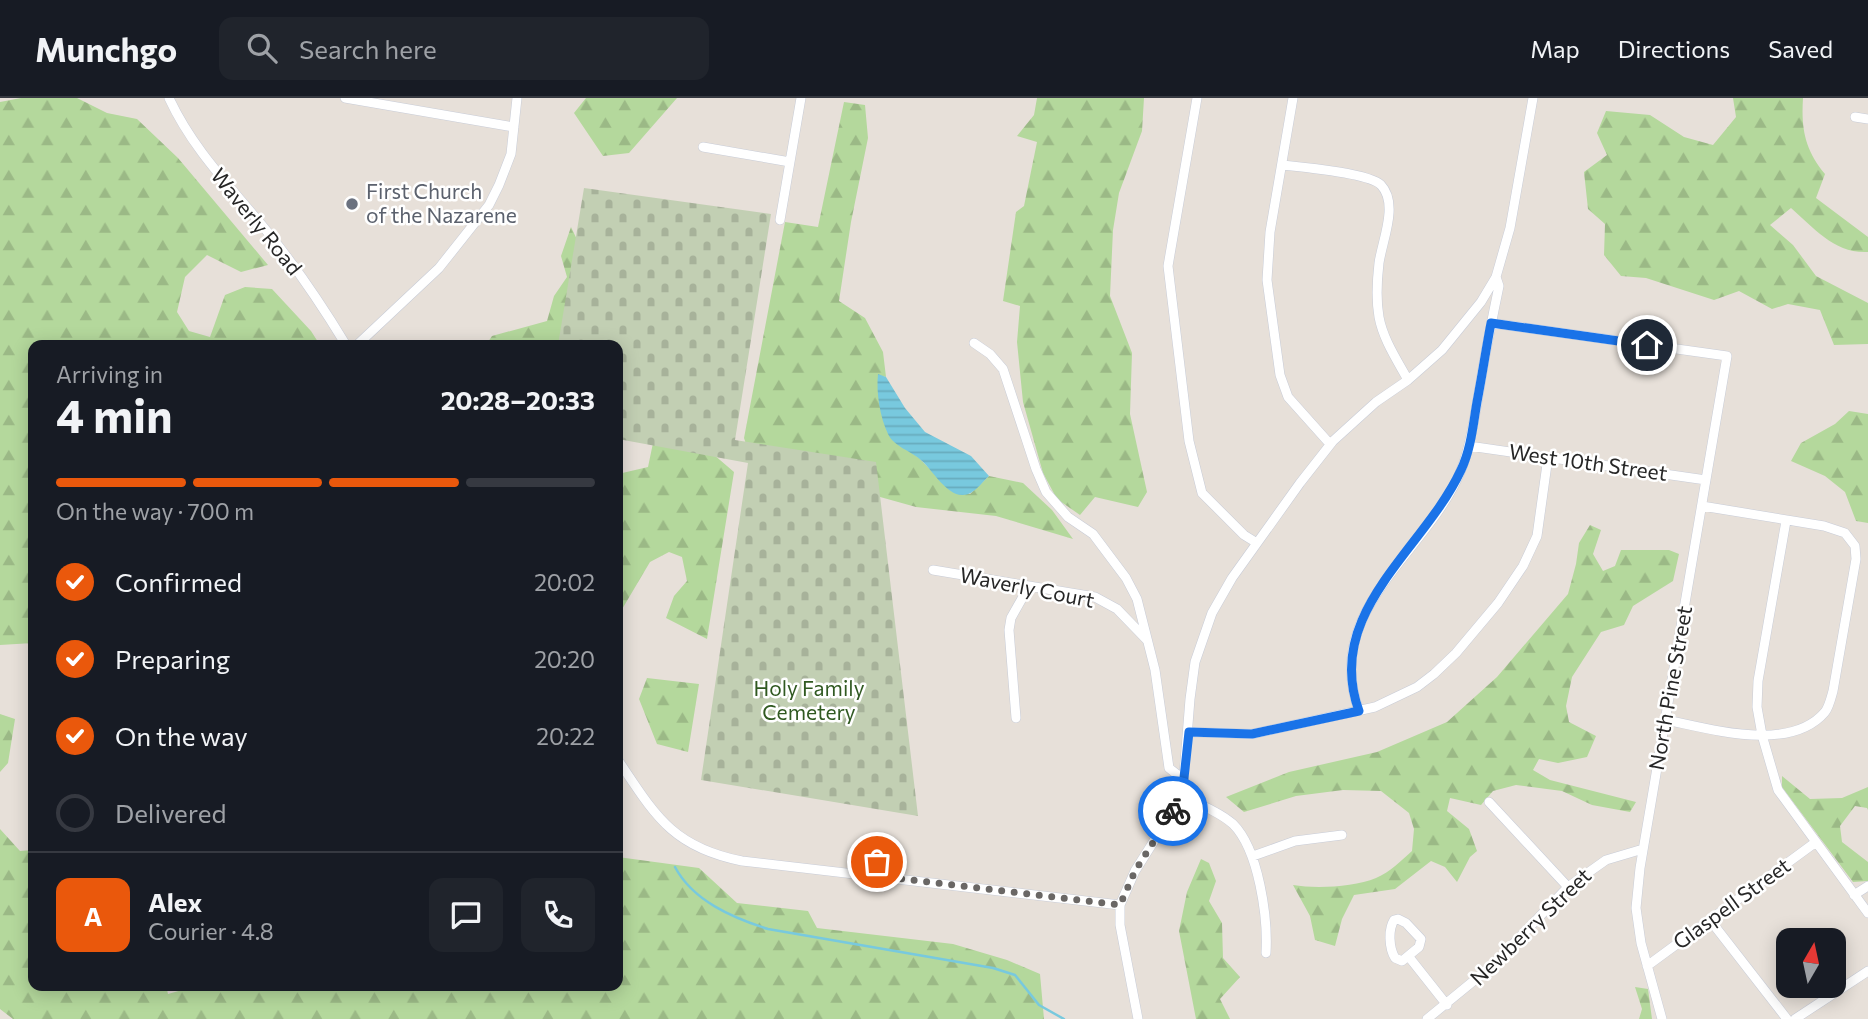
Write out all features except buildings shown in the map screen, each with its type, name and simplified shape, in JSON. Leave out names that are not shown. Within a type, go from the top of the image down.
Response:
[{"type":"street","name":"Waverly Road","points":[[169,98],[211,167],[284,253],[343,340]]},
{"type":"street","points":[[345,98],[391,102],[514,127]]},
{"type":"street","points":[[362,340],[439,268],[489,205],[511,154],[517,98]]},
{"type":"street","points":[[780,219],[801,98]]},
{"type":"street","points":[[1197,98],[1168,266],[1189,440],[1202,493],[1244,535],[1257,544]]},
{"type":"street","points":[[1293,98],[1270,232],[1267,280],[1280,376],[1288,397],[1330,444]]},
{"type":"street","points":[[1138,1019],[1120,925],[1120,905],[1135,871],[1180,796],[1184,780],[1195,662],[1212,613],[1257,544],[1330,444],[1376,402],[1408,380],[1442,350],[1481,302],[1496,276],[1510,228],[1533,98]]},
{"type":"street","points":[[1855,117],[1868,119]]},
{"type":"street","points":[[703,147],[790,162]]},
{"type":"street","points":[[1282,164],[1371,180],[1380,183],[1387,194],[1388,214],[1379,263],[1379,317],[1393,355],[1408,380]]},
{"type":"street","points":[[1359,711],[1354,698],[1352,677],[1356,636],[1362,615],[1374,594],[1416,541],[1448,494],[1462,468],[1469,446],[1499,286],[1496,276]]},
{"type":"street","name":"North Pine Street","points":[[1491,323],[1727,356],[1643,849],[1636,908],[1641,943],[1662,1019]]},
{"type":"street","points":[[974,343],[990,354],[1003,369],[1046,492],[1069,517],[1093,534],[1126,578],[1137,599],[1148,641],[1169,768],[1184,780]]},
{"type":"street","name":"West 10th Street","points":[[1469,446],[1706,480]]},
{"type":"street","points":[[1189,732],[1252,734],[1359,711],[1396,698],[1434,674],[1456,653],[1498,603],[1523,566],[1537,536],[1548,457]]},
{"type":"street","points":[[1666,720],[1762,736],[1783,734],[1815,721],[1827,710],[1833,691],[1856,559],[1856,546],[1845,533],[1824,526],[1702,506]]},
{"type":"street","points":[[1786,520],[1758,681],[1757,707],[1762,736],[1778,790],[1868,913]]},
{"type":"street","name":"Waverly Court","points":[[933,570],[1095,597],[1117,609],[1148,641]]},
{"type":"street","points":[[1016,718],[1009,630],[1012,618],[1029,586]]},
{"type":"street","points":[[623,768],[653,813],[676,835],[720,857],[1120,905]]},
{"type":"street","points":[[1180,796],[1214,811],[1233,825],[1253,856],[1267,936],[1266,953]]},
{"type":"street","points":[[1489,802],[1568,887]]},
{"type":"street","points":[[1253,856],[1296,841],[1342,835]]},
{"type":"street","name":"Glaspell Street","points":[[1647,966],[1816,842]]},
{"type":"street","name":"Newberry Street","points":[[1427,1019],[1493,965],[1568,887],[1606,860],[1643,849]]},
{"type":"street","points":[[877,862],[878,876]]},
{"type":"street","points":[[1854,895],[1868,886]]},
{"type":"street","points":[[1394,920],[1402,920],[1419,935],[1421,944],[1409,957],[1398,960],[1392,954],[1390,929],[1394,920]]},
{"type":"street","points":[[1710,920],[1787,1019]]},
{"type":"street","points":[[1409,957],[1447,1004]]},
{"type":"street","points":[[1795,1019],[1868,971]]},
{"type":"green space","points":[[21,98],[77,98],[107,113],[137,119],[178,158],[268,265],[241,272],[207,255],[185,277],[177,312],[189,331],[210,337],[225,295],[245,287],[272,289],[317,340],[28,340],[28,643],[0,645],[0,102]]},
{"type":"green space","points":[[586,98],[677,98],[629,153],[603,156],[574,113]]},
{"type":"green space","points":[[1037,98],[1144,98],[1142,131],[1119,193],[1113,230],[1110,296],[1132,353],[1130,414],[1147,492],[1138,507],[1095,497],[1080,515],[1057,499],[1043,473],[1023,402],[1017,342],[1020,306],[1003,301],[1016,212],[1024,206],[1037,142],[1017,136],[1034,115]]},
{"type":"green space","points":[[1733,98],[1803,98],[1806,139],[1825,174],[1816,198],[1868,237],[1868,252],[1856,252],[1835,244],[1791,208],[1770,225],[1793,245],[1816,276],[1868,303],[1868,344],[1834,345],[1820,310],[1788,304],[1772,309],[1739,291],[1714,300],[1646,278],[1621,276],[1604,255],[1605,224],[1588,209],[1584,172],[1607,155],[1597,133],[1606,111],[1650,115],[1684,137],[1713,145],[1736,117]]},
{"type":"green space","points":[[844,102],[865,105],[868,138],[839,301],[865,318],[883,352],[886,377],[878,375],[893,440],[919,458],[951,491],[970,494],[989,476],[1023,483],[1052,510],[1073,539],[996,516],[916,507],[873,495],[748,450],[744,438],[785,222],[818,227]]},
{"type":"green space","name":"Holy Family Cemetery","points":[[584,188],[771,214],[735,440],[876,462],[918,816],[701,780],[748,463],[623,440],[623,340],[559,340]]},
{"type":"green space","points":[[571,227],[581,248],[602,340],[489,340],[492,336],[547,321],[554,296],[567,277],[561,256]]},
{"type":"green space","points":[[1849,411],[1868,414],[1868,523],[1856,521],[1845,492],[1825,476],[1791,461],[1801,443],[1835,424]]},
{"type":"green space","points":[[653,443],[713,454],[734,472],[707,639],[666,618],[674,596],[687,581],[682,557],[669,552],[650,562],[623,608],[623,473],[648,467]]},
{"type":"green space","points":[[1590,525],[1601,530],[1593,554],[1603,571],[1615,566],[1621,550],[1669,550],[1679,554],[1673,581],[1633,606],[1624,625],[1601,632],[1572,677],[1566,706],[1569,722],[1596,736],[1587,757],[1558,763],[1539,759],[1533,770],[1550,780],[1636,802],[1630,812],[1592,805],[1562,791],[1516,785],[1493,791],[1481,805],[1450,798],[1447,811],[1469,829],[1477,851],[1470,857],[1457,882],[1445,867],[1431,861],[1395,889],[1354,895],[1342,919],[1335,946],[1315,940],[1310,916],[1293,885],[1346,885],[1367,881],[1386,873],[1412,851],[1414,829],[1409,813],[1381,791],[1343,790],[1296,796],[1244,812],[1226,797],[1289,772],[1377,752],[1447,722],[1497,677],[1568,594],[1579,543]]},
{"type":"green space","points":[[647,678],[699,684],[688,752],[657,744],[639,699]]},
{"type":"green space","points":[[0,714],[15,719],[8,763],[0,772]]},
{"type":"green space","points":[[1782,776],[1810,799],[1842,798],[1868,787],[1868,810],[1855,806],[1840,826],[1842,842],[1868,862],[1868,881],[1853,882],[1782,787]]},
{"type":"green space","points":[[0,829],[20,851],[28,850],[28,991],[167,991],[168,994],[178,991],[623,991],[623,858],[699,868],[737,903],[808,911],[817,928],[953,944],[1007,960],[1040,974],[1044,1019],[13,1019],[0,1009]]},
{"type":"green space","points":[[1201,859],[1209,863],[1216,881],[1209,901],[1222,923],[1223,958],[1240,977],[1220,999],[1230,1019],[1196,1019],[1179,931],[1187,892]]},
{"type":"green space","points":[[1635,987],[1648,989],[1652,1019],[1639,1019],[1642,1009]]},
{"type":"water","points":[[878,374],[886,377],[905,408],[925,432],[971,456],[989,476],[974,491],[963,495],[951,492],[922,461],[891,438],[881,413]]},
{"type":"waterway","points":[[675,867],[703,899],[728,914],[768,929],[993,968],[1015,975],[1039,1005],[1064,1019]]},
{"type":"way so far","points":[[877,862],[878,876],[1120,905],[1135,871],[1173,811]]},
{"type":"place","name":"First Church of the Nazarene","points":[[352,204]]},
{"type":"route","points":[[1173,811],[1183,787],[1189,732],[1252,734],[1359,711],[1354,698],[1352,677],[1353,654],[1362,615],[1374,594],[1416,541],[1448,494],[1462,468],[1471,441],[1491,323],[1647,345]]}]
